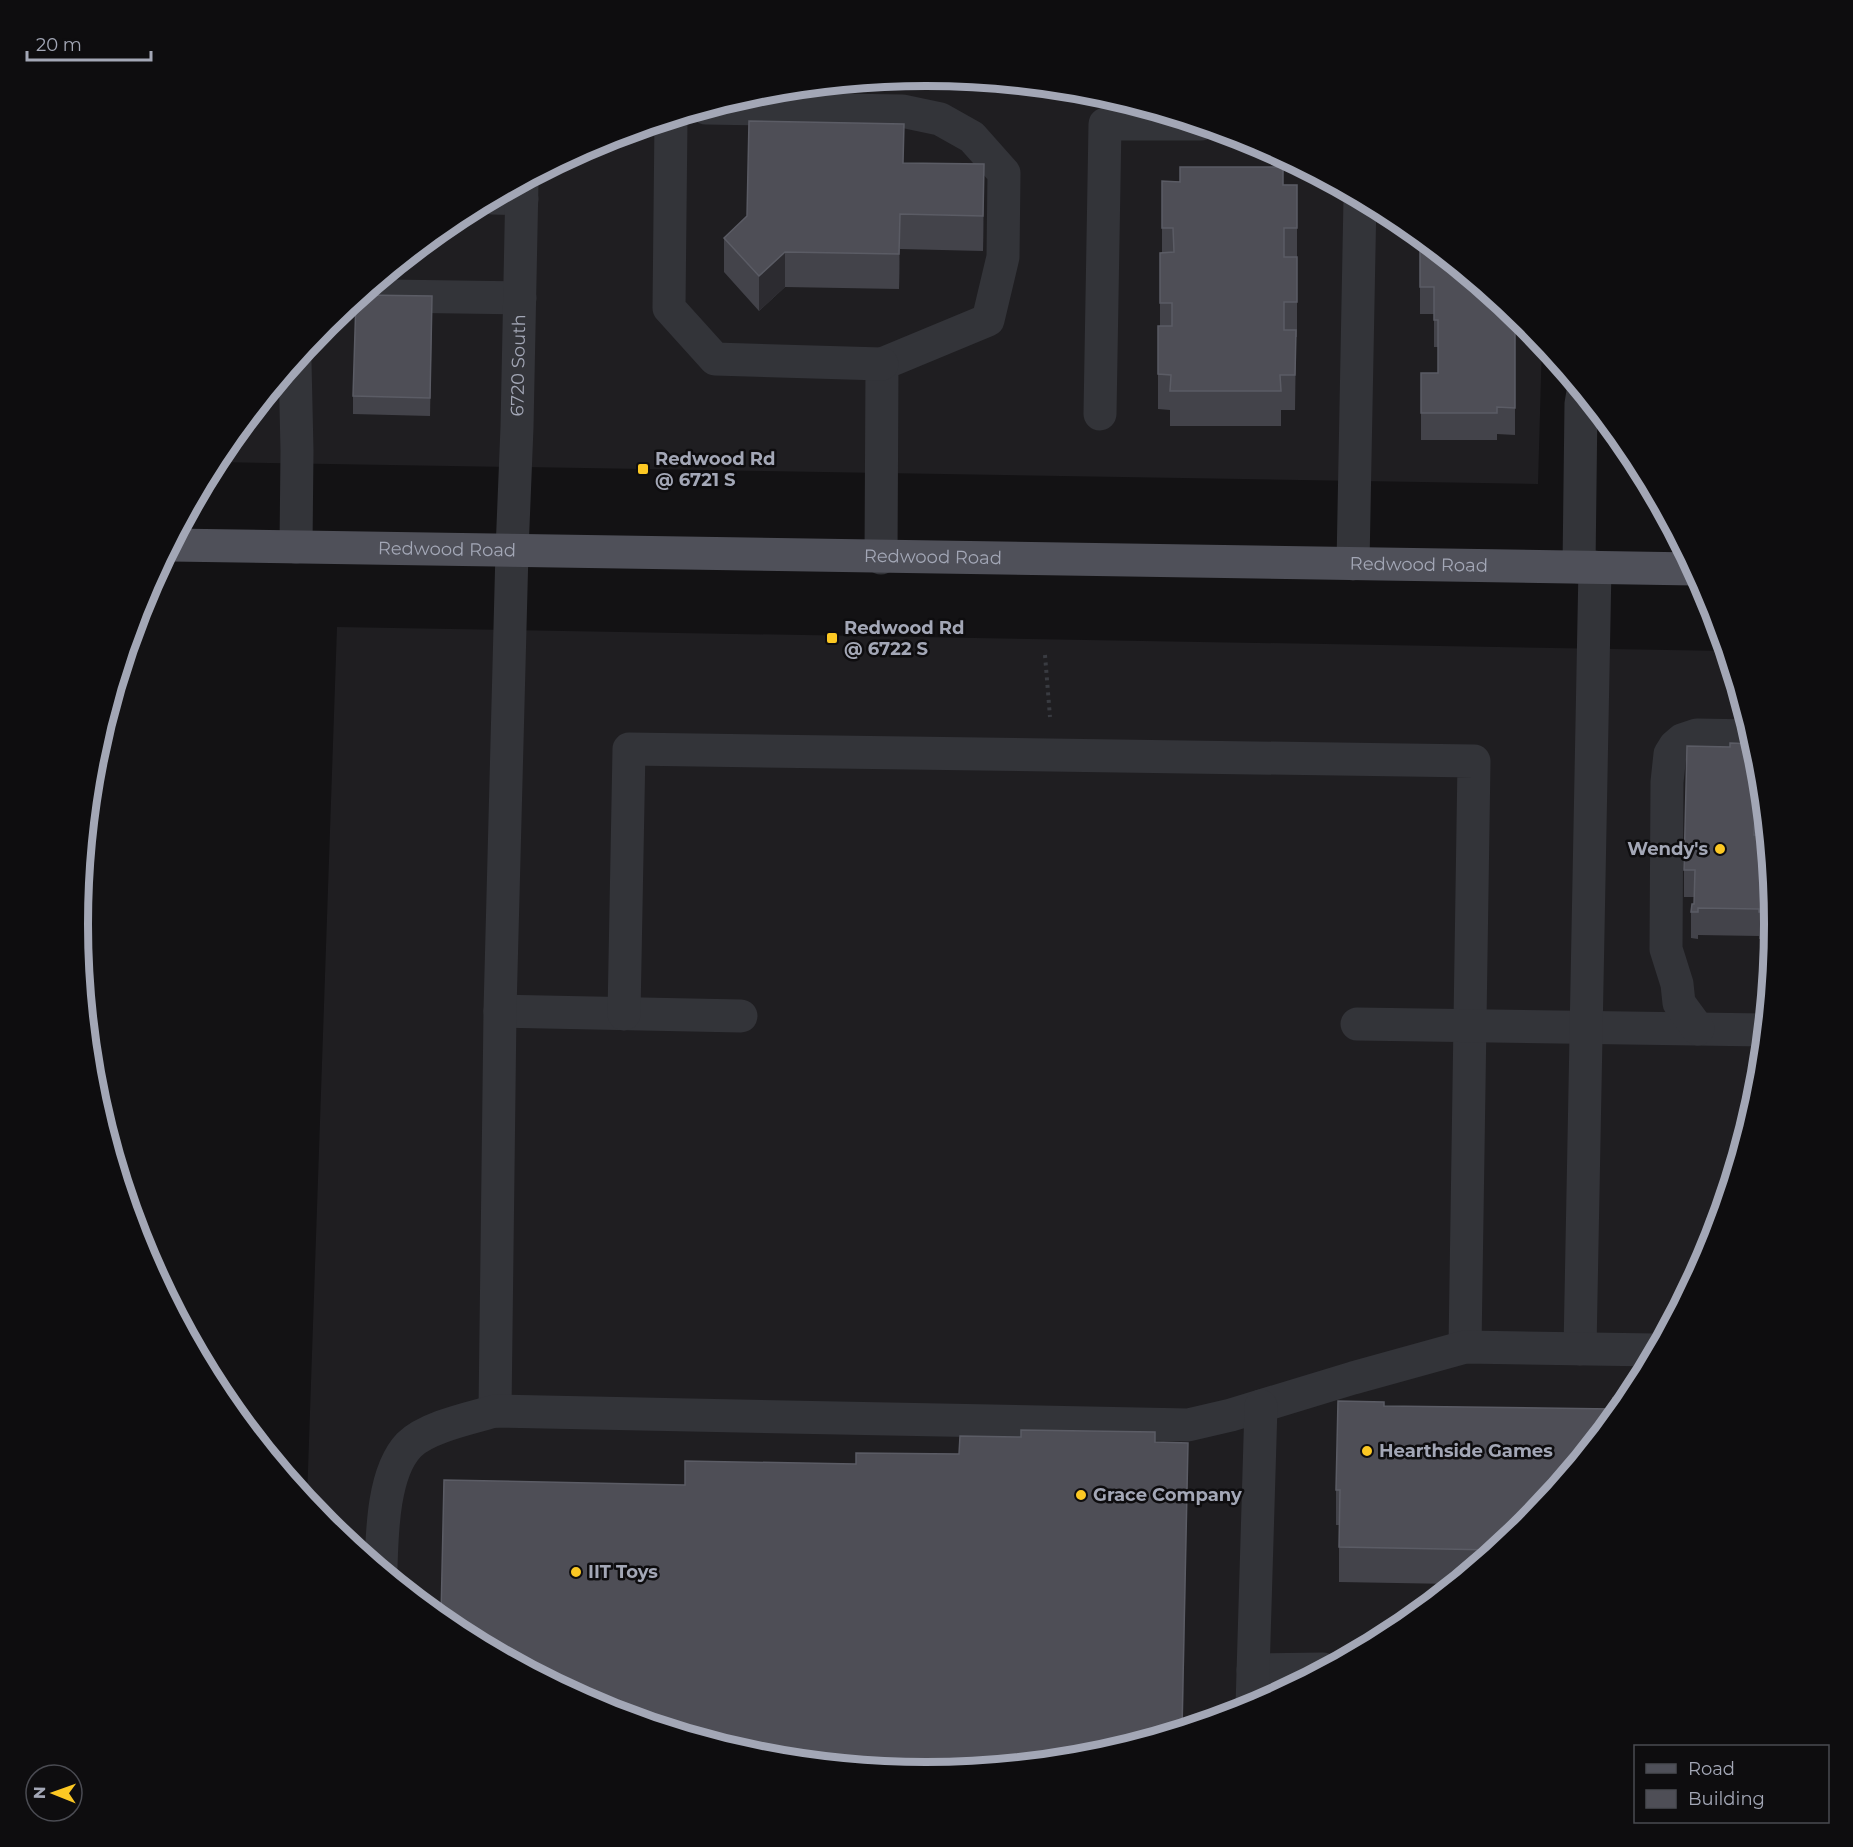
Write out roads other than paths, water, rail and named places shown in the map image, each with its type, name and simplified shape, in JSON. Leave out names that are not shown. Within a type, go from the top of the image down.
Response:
[{"type":"main road","name":"Redwood Road","points":[[179,545],[881,558],[1685,569]]},
{"type":"street","points":[[670,126],[669,308],[715,359],[882,364],[988,320],[1003,257],[1004,173],[972,137],[940,119],[902,111],[735,108]]},
{"type":"street","points":[[1100,414],[1105,124],[1176,124]]},
{"type":"street","name":"6720 South","points":[[495,1412],[500,1011],[520,298],[512,196]]},
{"type":"street","points":[[1353,564],[1360,207]]},
{"type":"street","points":[[371,296],[520,298]]},
{"type":"street","points":[[881,558],[882,364]]},
{"type":"street","points":[[295,372],[296,547]]},
{"type":"street","points":[[1580,1349],[1585,1027],[1587,567],[1581,401]]},
{"type":"street","points":[[1698,1029],[1679,1003],[1677,984],[1666,948],[1667,782],[1670,754],[1682,740],[1697,735],[1743,736]]},
{"type":"street","points":[[624,1014],[629,749],[1474,761],[1465,1347]]},
{"type":"street","points":[[500,1011],[741,1016]]},
{"type":"street","points":[[1358,1024],[1757,1030]]},
{"type":"street","points":[[382,1560],[386,1498],[397,1464],[410,1445],[426,1434],[460,1420],[495,1412],[1188,1425],[1232,1415],[1465,1347],[1648,1350]]},
{"type":"street","points":[[1252,1696],[1261,1406]]},
{"type":"street","points":[[1253,1670],[1308,1669]]},
{"type":"place","name":"Redwood Rd @ 6721 S","points":[[643,469]]},
{"type":"place","name":"Redwood Rd @ 6722 S","points":[[832,638]]},
{"type":"place","name":"Wendy's","points":[[1720,849]]},
{"type":"place","name":"Hearthside Games","points":[[1367,1451]]},
{"type":"place","name":"Grace Company","points":[[1081,1495]]},
{"type":"place","name":"IIT Toys","points":[[576,1572]]}]
